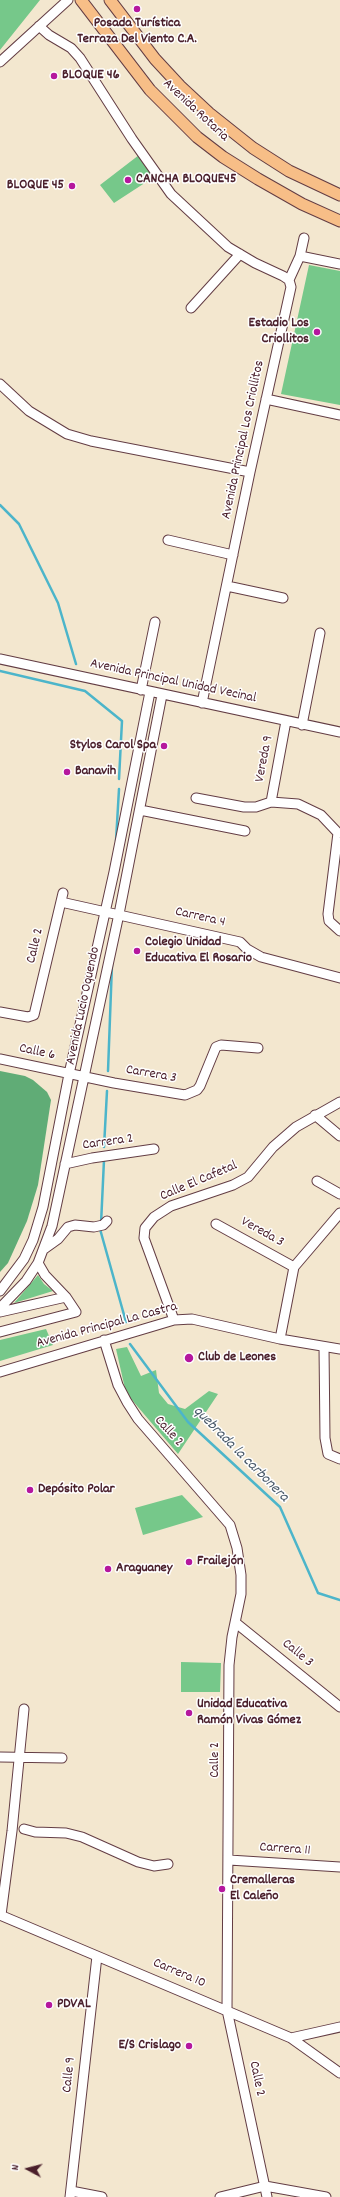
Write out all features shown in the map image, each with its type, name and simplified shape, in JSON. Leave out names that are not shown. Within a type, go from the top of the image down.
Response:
[{"type":"main road","name":"Avenida Rotaria","points":[[81,0],[150,90],[197,137],[223,157],[258,179],[302,204],[340,221]]},
{"type":"main road","name":"Avenida Rotaria","points":[[110,0],[160,64],[180,86],[215,118],[253,148],[288,171],[340,195]]},
{"type":"street","points":[[0,62],[68,0]]},
{"type":"street","points":[[39,26],[49,36],[71,48],[80,58],[132,139],[170,194],[210,231],[240,254],[289,280],[300,256],[304,238]]},
{"type":"street","points":[[191,308],[240,254]]},
{"type":"street","points":[[300,256],[340,264]]},
{"type":"street","name":"Avenida Principal Los Criollitos","points":[[202,703],[250,472],[290,294],[289,280]]},
{"type":"street","points":[[0,384],[29,411],[67,434],[90,441],[250,472]]},
{"type":"street","points":[[266,399],[340,415]]},
{"type":"street","points":[[168,540],[233,555]]},
{"type":"street","points":[[227,586],[283,598]]},
{"type":"street","name":"Avenida Lucio Oquendo","points":[[0,1291],[24,1259],[33,1240],[48,1186],[69,1074],[106,911],[145,691],[155,622]]},
{"type":"street","points":[[302,724],[320,633]]},
{"type":"street","name":"Avenida Principal Unidad Vecinal","points":[[0,659],[340,732]]},
{"type":"street","name":"Avenida Lucio Oquendo","points":[[0,1308],[26,1281],[38,1264],[52,1226],[119,914],[162,694]]},
{"type":"street","name":"Vereda 9","points":[[271,802],[286,721]]},
{"type":"street","name":"Vereda 9","points":[[196,798],[250,807],[271,802],[298,804],[322,815],[339,833]]},
{"type":"street","points":[[140,810],[245,831]]},
{"type":"street","points":[[339,833],[328,914],[329,921],[340,931]]},
{"type":"street","name":"Calle 2","points":[[0,1012],[28,1017],[34,1015],[62,897],[106,911]]},
{"type":"street","points":[[106,911],[119,914]]},
{"type":"street","name":"Carrera 4","points":[[119,914],[240,942],[247,949],[261,957],[340,978]]},
{"type":"street","name":"Carrera 3","points":[[83,1077],[185,1095],[197,1090],[200,1086],[216,1047],[220,1045],[258,1048]]},
{"type":"street","name":"Calle 6","points":[[0,1059],[69,1074]]},
{"type":"street","points":[[69,1074],[83,1077]]},
{"type":"street","name":"Calle El Cafetal","points":[[174,1320],[144,1238],[145,1228],[154,1217],[171,1206],[233,1185],[248,1177],[285,1136],[315,1115],[340,1102]]},
{"type":"street","points":[[315,1115],[340,1136]]},
{"type":"street","name":"Carrera 2","points":[[65,1164],[92,1158],[154,1149]]},
{"type":"street","points":[[317,1181],[340,1194]]},
{"type":"street","points":[[280,1339],[294,1267],[340,1213]]},
{"type":"street","points":[[44,1249],[58,1239],[68,1227],[75,1225],[94,1227],[103,1225],[107,1221]]},
{"type":"street","name":"Vereda 3","points":[[216,1224],[294,1267]]},
{"type":"street","points":[[0,1332],[76,1312],[66,1297],[45,1275],[38,1264]]},
{"type":"street","points":[[0,1312],[66,1297]]},
{"type":"street","name":"Avenida Principal La Castra","points":[[0,1372],[174,1320],[192,1319],[206,1321],[280,1339],[324,1348],[340,1349]]},
{"type":"street","name":"Calle 2","points":[[104,1340],[118,1385],[138,1419],[230,1525],[237,1548],[241,1575],[241,1594],[232,1637],[229,1665],[227,2010],[267,2197]]},
{"type":"street","points":[[324,1348],[325,1438],[328,1454],[340,1459]]},
{"type":"street","name":"Calle 3","points":[[236,1623],[340,1707]]},
{"type":"street","points":[[0,1915],[20,1758],[24,1710]]},
{"type":"street","points":[[0,1757],[62,1758]]},
{"type":"street","points":[[24,1829],[34,1832],[66,1833],[77,1836],[138,1862],[154,1866],[168,1864]]},
{"type":"street","name":"Carrera 11","points":[[229,1860],[340,1867]]},
{"type":"street","name":"Carrera 10","points":[[0,1915],[291,2038],[340,2073]]},
{"type":"street","name":"Calle 9","points":[[71,2194],[97,1956]]},
{"type":"street","points":[[291,2038],[340,2027]]},
{"type":"street","points":[[220,2197],[264,2186],[326,2197]]},
{"type":"street","points":[[71,2194],[102,2197]]},
{"type":"green space","points":[[0,0],[40,0],[0,50]]},
{"type":"green space","name":"CANCHA BLOQUE45","points":[[139,155],[157,175],[114,203],[100,185]]},
{"type":"green space","name":"Estadio Los Criollitos","points":[[309,265],[340,271],[340,405],[281,394]]},
{"type":"green space","points":[[0,1071],[25,1076],[33,1080],[47,1092],[51,1100],[38,1185],[27,1221],[8,1263],[0,1272]]},
{"type":"green space","points":[[38,1275],[44,1284],[53,1291],[14,1303]]},
{"type":"green space","points":[[46,1329],[53,1345],[0,1361],[0,1340]]},
{"type":"green space","points":[[127,1347],[141,1376],[156,1370],[159,1393],[168,1404],[185,1409],[209,1391],[218,1394],[178,1454],[126,1393],[116,1349]]},
{"type":"green space","points":[[182,1495],[203,1517],[143,1535],[135,1508]]},
{"type":"green space","points":[[181,1662],[221,1663],[220,1692],[181,1692]]},
{"type":"waterway","name":"quebrada la carbonera","points":[[0,505],[19,524],[58,603],[76,664]]},
{"type":"waterway","name":"quebrada la carbonera","points":[[0,671],[85,691],[122,721],[119,779]]},
{"type":"waterway","name":"quebrada la carbonera","points":[[116,841],[119,789]]},
{"type":"waterway","name":"quebrada la carbonera","points":[[108,1071],[112,964]]},
{"type":"waterway","name":"quebrada la carbonera","points":[[104,1147],[107,1091]]},
{"type":"waterway","name":"quebrada la carbonera","points":[[101,1224],[104,1160]]},
{"type":"waterway","name":"quebrada la carbonera","points":[[100,1229],[126,1322]]},
{"type":"waterway","name":"quebrada la carbonera","points":[[130,1344],[188,1422],[280,1507],[318,1593],[340,1600]]},
{"type":"place","name":"Posada Turística Terraza Del Viento C.A.","points":[[137,9]]},
{"type":"place","name":"BLOQUE 46","points":[[54,76]]},
{"type":"place","name":"CANCHA BLOQUE45","points":[[128,180]]},
{"type":"place","name":"BLOQUE 45","points":[[72,186]]},
{"type":"place","name":"Estadio Los Criollitos","points":[[317,332]]},
{"type":"place","name":"Stylos Carol Spa","points":[[164,746]]},
{"type":"place","name":"Banavih","points":[[67,772]]},
{"type":"place","name":"Colegio Unidad Educativa El Rosario","points":[[137,951]]},
{"type":"place","name":"Club de Leones","points":[[189,1358]]},
{"type":"place","name":"Depósito Polar","points":[[30,1490]]},
{"type":"place","name":"Frailejón","points":[[189,1562]]},
{"type":"place","name":"Araguaney","points":[[108,1569]]},
{"type":"place","name":"Unidad Educativa Ramón Vivas Gómez","points":[[189,1713]]},
{"type":"place","name":"Cremalleras El Caleño","points":[[222,1889]]},
{"type":"place","name":"PDVAL","points":[[49,2005]]},
{"type":"place","name":"E/S Crislago","points":[[189,2046]]}]
